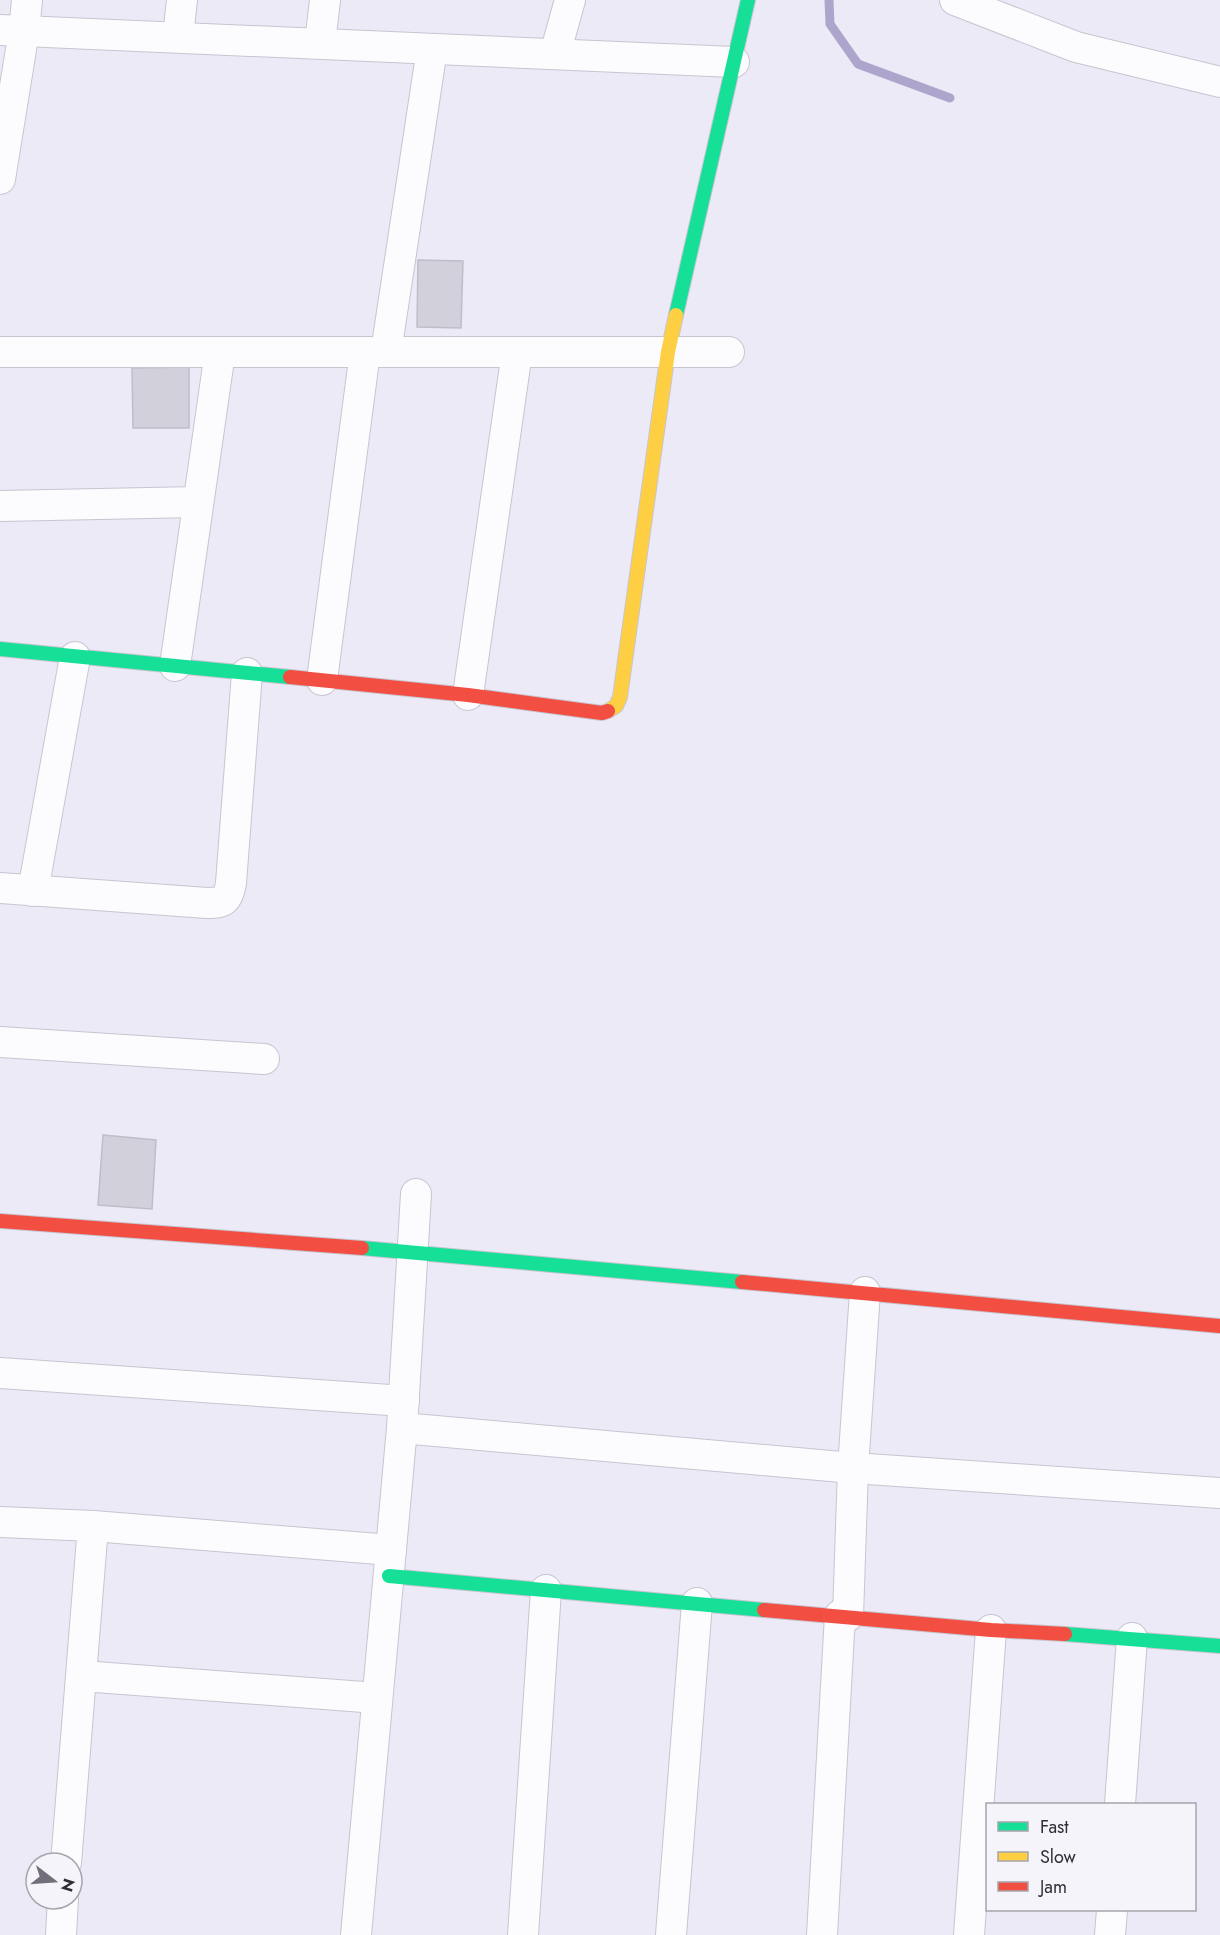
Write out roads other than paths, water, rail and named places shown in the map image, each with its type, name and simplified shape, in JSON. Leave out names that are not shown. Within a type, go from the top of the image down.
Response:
[{"type":"street","points":[[0,179],[12,30],[27,0]]},
{"type":"street","points":[[178,37],[182,0]]},
{"type":"street","points":[[320,44],[325,0]]},
{"type":"street","points":[[555,54],[570,0]]},
{"type":"street","points":[[0,650],[322,680],[602,712],[612,711],[617,706],[620,696],[668,352],[748,0]]},
{"type":"street","points":[[955,0],[1076,47],[1220,82]]},
{"type":"street","points":[[12,30],[734,62]]},
{"type":"street","points":[[322,680],[376,352],[432,49]]},
{"type":"street","points":[[0,352],[729,352]]},
{"type":"street","points":[[175,666],[220,352]]},
{"type":"street","points":[[468,695],[517,352]]},
{"type":"street","points":[[0,506],[198,502]]},
{"type":"street","points":[[33,891],[75,657]]},
{"type":"street","points":[[0,888],[207,903],[221,903],[226,900],[231,884],[247,673]]},
{"type":"street","points":[[0,1042],[264,1059]]},
{"type":"street","points":[[356,1935],[403,1415],[416,1194]]},
{"type":"street","points":[[0,1221],[413,1252],[1220,1326]]},
{"type":"street","points":[[822,1935],[865,1292]]},
{"type":"street","points":[[0,1372],[403,1415],[853,1468],[1220,1493]]},
{"type":"street","points":[[0,1522],[93,1526],[390,1563],[546,1590],[991,1630],[1132,1638],[1220,1646]]},
{"type":"street","points":[[67,1851],[93,1526]]},
{"type":"street","points":[[523,1935],[546,1590]]},
{"type":"street","points":[[671,1935],[697,1603]]},
{"type":"street","points":[[969,1935],[991,1630]]},
{"type":"street","points":[[1120,1803],[1132,1638]]},
{"type":"street","points":[[82,1676],[377,1698]]},
{"type":"street","points":[[61,1935],[62,1911]]},
{"type":"street","points":[[1110,1935],[1112,1911]]},
{"type":"waterway","points":[[829,0],[830,24],[858,64],[950,98]]}]
